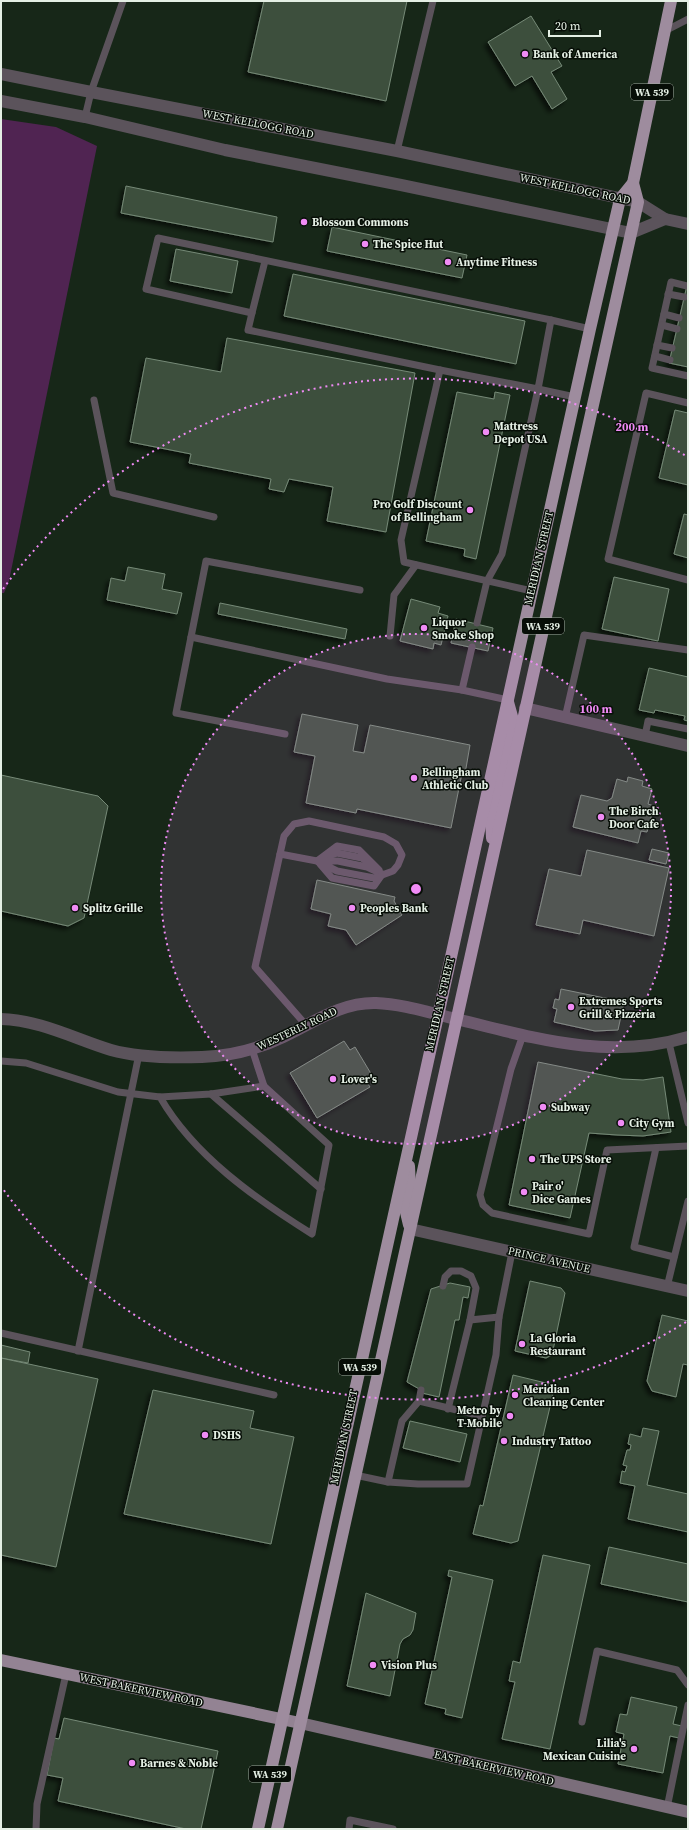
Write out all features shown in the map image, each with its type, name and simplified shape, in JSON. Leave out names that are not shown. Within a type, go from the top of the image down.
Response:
[{"type":"highway","name":"MERIDIAN STREET","points":[[277,1829],[638,202],[633,183],[672,1]]},
{"type":"highway","name":"MERIDIAN STREET","points":[[258,1829],[281,1719],[612,229],[620,198],[633,183]]},
{"type":"highway","points":[[493,851],[491,820],[513,720],[508,700]]},
{"type":"highway","points":[[408,1149],[410,1186],[405,1208],[410,1229]]},
{"type":"main road","name":"WEST BAKERVIEW ROAD","points":[[1,1660],[300,1724]]},
{"type":"main road","name":"EAST BAKERVIEW ROAD","points":[[300,1724],[688,1812]]},
{"type":"street","name":"WEST KELLOGG ROAD","points":[[1,74],[397,151],[620,198],[638,202],[665,219]]},
{"type":"street","points":[[1,101],[85,117],[225,150],[631,233],[665,219],[688,224]]},
{"type":"street","points":[[525,708],[688,746]]},
{"type":"street","name":"WESTERLY ROAD","points":[[1,1019],[26,1022],[63,1032],[112,1050],[139,1054],[202,1057],[227,1055],[252,1049],[282,1038],[342,1008],[376,1003],[402,1006],[523,1035],[586,1047],[626,1049],[669,1043],[688,1037]]},
{"type":"street","name":"PRINCE AVENUE","points":[[410,1229],[688,1291]]},
{"type":"lane","points":[[85,117],[91,92],[123,1]]},
{"type":"lane","points":[[397,151],[433,1]]},
{"type":"lane","points":[[665,31],[688,19]]},
{"type":"lane","points":[[252,313],[146,290],[158,238],[590,329]]},
{"type":"lane","points":[[265,261],[248,330],[575,397]]},
{"type":"lane","points":[[687,286],[671,282],[652,368],[688,376]]},
{"type":"lane","points":[[668,294],[684,297]]},
{"type":"lane","points":[[664,314],[679,318]]},
{"type":"lane","points":[[477,623],[487,581],[502,554],[538,389],[551,320]]},
{"type":"lane","points":[[662,325],[677,329]]},
{"type":"lane","points":[[657,345],[672,348]]},
{"type":"lane","points":[[655,356],[670,360]]},
{"type":"lane","points":[[440,370],[401,540],[404,562],[532,590]]},
{"type":"lane","points":[[688,403],[646,393],[608,559],[688,580]]},
{"type":"lane","points":[[94,400],[113,493],[214,517]]},
{"type":"lane","points":[[285,734],[176,713],[206,561],[360,590]]},
{"type":"lane","points":[[390,636],[394,595],[416,565]]},
{"type":"lane","points":[[565,718],[584,635],[688,650]]},
{"type":"lane","points":[[191,638],[387,679],[462,690],[508,700]]},
{"type":"lane","points":[[462,690],[472,647]]},
{"type":"lane","points":[[645,736],[648,721],[688,729]]},
{"type":"lane","points":[[280,854],[317,861],[338,861],[367,867],[382,874],[393,871],[398,865],[402,856],[396,844],[384,837],[309,821],[294,824],[284,836],[280,854],[255,967],[306,1026]]},
{"type":"lane","points":[[317,861],[337,846],[359,850],[382,874]]},
{"type":"lane","points":[[317,861],[332,878],[374,886],[382,874]]},
{"type":"lane","points":[[523,1035],[511,1069],[480,1195],[483,1204],[492,1213],[589,1234],[607,1150],[688,1146]]},
{"type":"lane","points":[[669,1043],[688,1123]]},
{"type":"lane","points":[[160,1097],[170,1114],[204,1154],[275,1211],[312,1234],[329,1145],[264,1086],[252,1049]]},
{"type":"lane","points":[[78,1351],[139,1054]]},
{"type":"lane","points":[[1,1061],[26,1063],[111,1090],[160,1097],[211,1094],[264,1086]]},
{"type":"lane","points":[[211,1094],[321,1190]]},
{"type":"lane","points":[[656,1148],[634,1247],[674,1257]]},
{"type":"lane","points":[[667,1287],[688,1201]]},
{"type":"lane","points":[[355,1475],[388,1482],[418,1484],[467,1484],[496,1355],[499,1317],[512,1252]]},
{"type":"lane","points":[[443,1286],[445,1277],[451,1271],[461,1271],[471,1276],[476,1288],[470,1320],[448,1409]]},
{"type":"lane","points":[[470,1320],[499,1317]]},
{"type":"lane","points":[[1,1333],[274,1395]]},
{"type":"lane","points":[[388,1482],[402,1421],[419,1401],[421,1390]]},
{"type":"lane","points":[[419,1401],[482,1416]]},
{"type":"lane","points":[[582,1722],[597,1651],[677,1670],[688,1685]]},
{"type":"lane","points":[[36,1829],[37,1804],[66,1674]]},
{"type":"lane","points":[[667,1808],[688,1705]]},
{"type":"lane","points":[[348,1829],[350,1820],[393,1829]]},
{"type":"shaded area","points":[[1,119],[56,127],[97,146],[9,581],[4,593],[1,593]]},
{"type":"building","points":[[264,1],[407,1],[386,101],[248,72]]},
{"type":"building","name":"Bank of America","points":[[531,16],[562,66],[551,72],[567,99],[552,109],[532,76],[515,86],[488,42]]},
{"type":"building","points":[[126,186],[277,217],[273,242],[121,213]]},
{"type":"building","points":[[332,227],[467,255],[462,278],[327,251]]},
{"type":"building","points":[[176,249],[238,261],[232,293],[170,281]]},
{"type":"building","points":[[293,274],[525,321],[516,364],[284,316]]},
{"type":"building","points":[[688,281],[688,367],[669,363]]},
{"type":"building","points":[[227,338],[415,373],[386,532],[327,521],[333,487],[289,479],[284,492],[269,489],[271,479],[189,463],[191,454],[130,442],[146,358],[221,372]]},
{"type":"building","points":[[457,392],[494,399],[495,392],[510,395],[476,559],[464,556],[465,549],[426,541]]},
{"type":"building","points":[[675,410],[688,413],[688,485],[659,478]]},
{"type":"building","points":[[684,514],[688,515],[688,558],[674,554]]},
{"type":"building","points":[[128,567],[165,574],[162,589],[182,593],[177,614],[107,600],[111,578],[125,581]]},
{"type":"building","points":[[614,577],[669,589],[658,641],[602,629]]},
{"type":"building","name":"Liquor Smoke Shop","points":[[411,599],[440,607],[438,613],[448,616],[441,645],[434,643],[433,649],[400,641]]},
{"type":"building","points":[[220,603],[347,629],[345,639],[218,614]]},
{"type":"building","points":[[456,619],[493,628],[488,651],[451,643]]},
{"type":"building","points":[[649,668],[688,677],[688,721],[684,720],[685,716],[655,710],[654,713],[639,710]]},
{"type":"building","points":[[302,714],[358,725],[353,751],[364,753],[370,725],[470,745],[465,774],[462,773],[451,828],[357,809],[356,813],[306,803],[315,756],[294,752]]},
{"type":"building","points":[[1,775],[98,796],[108,806],[84,918],[68,926],[1,911]]},
{"type":"building","points":[[628,777],[643,781],[642,786],[652,789],[648,804],[654,806],[647,832],[641,831],[638,843],[573,827],[581,795],[607,801],[612,798],[617,779],[627,782]]},
{"type":"building","points":[[652,849],[669,853],[666,864],[649,860]]},
{"type":"building","points":[[587,850],[669,868],[654,936],[583,920],[580,934],[536,925],[549,869],[581,876]]},
{"type":"building","points":[[317,880],[395,897],[394,901],[402,915],[356,945],[346,930],[328,926],[331,914],[311,909]]},
{"type":"building","points":[[561,989],[624,1002],[618,1030],[595,1031],[554,1022],[557,1009],[553,1008],[555,999],[559,1000]]},
{"type":"building","points":[[344,1041],[350,1050],[355,1047],[373,1077],[366,1081],[370,1087],[317,1118],[290,1073]]},
{"type":"building","points":[[538,1062],[622,1079],[643,1080],[663,1077],[671,1132],[643,1136],[589,1133],[570,1218],[509,1205]]},
{"type":"building","points":[[530,1281],[561,1288],[565,1293],[552,1355],[546,1358],[515,1351]]},
{"type":"building","points":[[450,1283],[470,1287],[468,1298],[463,1297],[459,1320],[455,1320],[439,1397],[422,1393],[421,1390],[407,1382],[431,1289]]},
{"type":"building","points":[[662,1315],[688,1321],[688,1365],[683,1364],[676,1397],[652,1391],[647,1381]]},
{"type":"building","points":[[1,1345],[30,1352],[28,1363],[1,1358]]},
{"type":"building","points":[[1,1358],[98,1379],[56,1567],[1,1555]]},
{"type":"building","points":[[513,1375],[550,1384],[554,1390],[518,1541],[511,1543],[473,1534],[480,1505],[483,1506]]},
{"type":"building","points":[[153,1390],[254,1411],[250,1428],[294,1437],[271,1544],[124,1514]]},
{"type":"building","points":[[410,1421],[467,1434],[460,1462],[403,1448]]},
{"type":"building","points":[[643,1428],[659,1431],[647,1485],[688,1494],[688,1532],[628,1519],[635,1486],[620,1483],[622,1471],[625,1472],[627,1466],[623,1465],[627,1450],[630,1450],[631,1445],[628,1444],[630,1434],[641,1437]]},
{"type":"building","points":[[609,1547],[688,1564],[688,1602],[601,1584]]},
{"type":"building","points":[[543,1555],[590,1565],[550,1749],[502,1739],[515,1682],[509,1681],[513,1661],[520,1663]]},
{"type":"building","points":[[449,1570],[493,1580],[462,1718],[445,1714],[446,1709],[425,1704],[452,1577],[448,1576]]},
{"type":"building","name":"Vision Plus","points":[[366,1593],[416,1613],[413,1630],[410,1635],[403,1639],[400,1644],[390,1696],[347,1686]]},
{"type":"building","points":[[631,1697],[677,1707],[673,1724],[682,1726],[679,1738],[670,1736],[663,1773],[618,1764],[624,1734],[616,1732],[620,1714],[627,1715]]},
{"type":"building","name":"Barnes & Noble","points":[[64,1718],[218,1751],[201,1829],[186,1829],[58,1801],[63,1778],[47,1775],[54,1738],[59,1739]]},
{"type":"place","name":"Bank of America","points":[[525,54]]},
{"type":"place","name":"Blossom Commons","points":[[304,222]]},
{"type":"place","name":"The Spice Hut","points":[[365,244]]},
{"type":"place","name":"Anytime Fitness","points":[[448,262]]},
{"type":"place","name":"Mattress Depot USA","points":[[486,432]]},
{"type":"place","name":"Pro Golf Discount of Bellingham","points":[[470,510]]},
{"type":"place","name":"Liquor Smoke Shop","points":[[424,628]]},
{"type":"place","name":"Bellingham Athletic Club","points":[[414,778]]},
{"type":"place","name":"The Birch Door Cafe","points":[[601,817]]},
{"type":"place","name":"Splitz Grille","points":[[75,908]]},
{"type":"place","name":"Peoples Bank","points":[[352,908]]},
{"type":"place","name":"Extremes Sports Grill & Pizzeria","points":[[571,1007]]},
{"type":"place","name":"Lover's","points":[[333,1079]]},
{"type":"place","name":"Subway","points":[[543,1107]]},
{"type":"place","name":"City Gym","points":[[621,1123]]},
{"type":"place","name":"The UPS Store","points":[[532,1159]]},
{"type":"place","name":"Pair o' Dice Games","points":[[524,1192]]},
{"type":"place","name":"La Gloria Restaurant","points":[[522,1344]]},
{"type":"place","name":"Meridian Cleaning Center","points":[[515,1395]]},
{"type":"place","name":"Metro by T-Mobile","points":[[510,1416]]},
{"type":"place","name":"DSHS","points":[[205,1435]]},
{"type":"place","name":"Industry Tattoo","points":[[504,1441]]},
{"type":"place","name":"Vision Plus","points":[[373,1665]]},
{"type":"place","name":"Lilia's Mexican Cuisine","points":[[634,1749]]},
{"type":"place","name":"Barnes & Noble","points":[[132,1763]]}]
